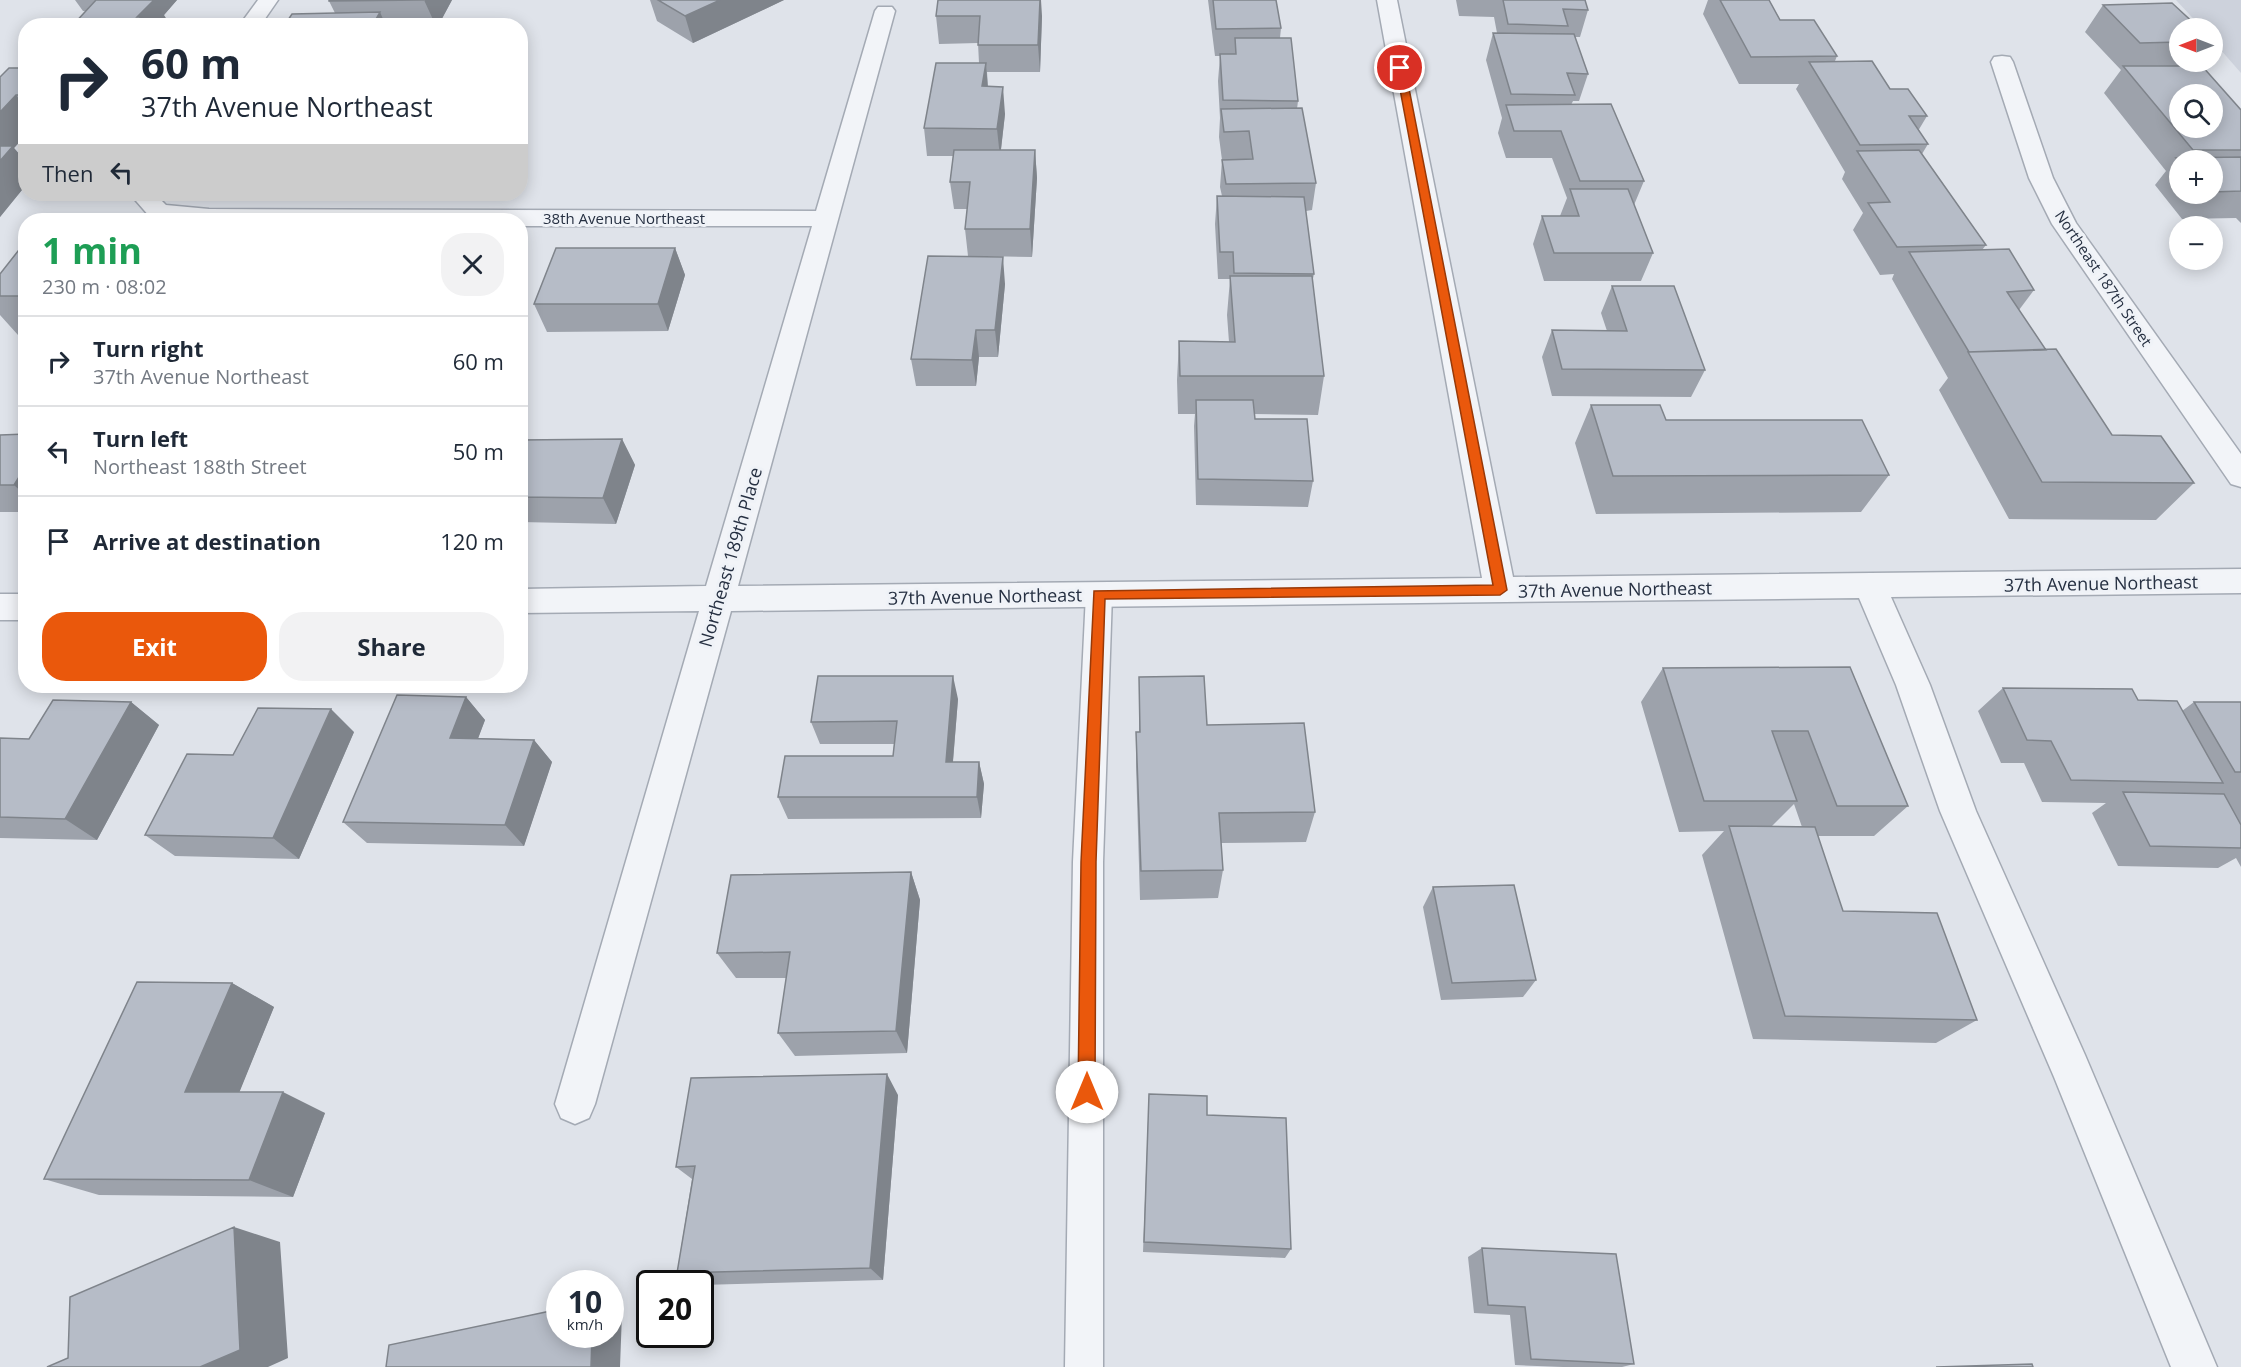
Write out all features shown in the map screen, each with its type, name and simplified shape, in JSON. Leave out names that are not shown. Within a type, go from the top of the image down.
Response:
[{"type":"street","points":[[255,18],[268,0]]},
{"type":"street","points":[[1387,0],[1500,590]]},
{"type":"street","name":"Northeast 189th Place","points":[[575,1104],[885,11]]},
{"type":"street","name":"Northeast 187th Street","points":[[2002,62],[2041,178],[2064,224],[2241,476]]},
{"type":"street","name":"38th Avenue Northeast","points":[[149,201],[159,212],[169,213]]},
{"type":"street","name":"38th Avenue Northeast","points":[[528,218],[826,219]]},
{"type":"street","name":"37th Avenue Northeast","points":[[528,601],[2241,581]]},
{"type":"street","points":[[1870,586],[1913,685],[1959,811],[2072,1069],[2194,1367]]},
{"type":"street","points":[[0,607],[18,607]]},
{"type":"lane","points":[[1084,1367],[1088,862],[1099,594]]},
{"type":"shaded area","points":[[2176,0],[2241,0],[2241,73],[2223,52],[2223,18],[2193,18]]},
{"type":"building","points":[[96,0],[154,0],[137,17],[140,18],[79,18]]},
{"type":"building","points":[[329,0],[424,0],[329,1]]},
{"type":"building","points":[[658,0],[720,0],[685,16]]},
{"type":"building","points":[[938,0],[1040,0],[1038,45],[978,45],[980,16],[936,16]]},
{"type":"building","points":[[1213,0],[1276,0],[1281,28],[1216,29]]},
{"type":"building","points":[[1503,0],[1585,0],[1588,10],[1563,9],[1568,26],[1508,24]]},
{"type":"building","points":[[1720,0],[1769,0],[1780,20],[1814,20],[1837,56],[1751,57]]},
{"type":"building","points":[[2172,3],[2188,18],[2169,18],[2169,42],[2140,43],[2103,5]]},
{"type":"building","points":[[380,12],[377,18],[289,18],[292,14]]},
{"type":"building","points":[[1493,33],[1574,34],[1588,74],[1567,73],[1575,95],[1511,94]]},
{"type":"building","points":[[1235,38],[1291,38],[1298,101],[1223,100],[1220,54],[1236,54]]},
{"type":"building","points":[[1872,61],[1890,89],[1908,89],[1927,116],[1909,116],[1928,144],[1860,145],[1809,62]]},
{"type":"building","points":[[936,63],[986,63],[982,86],[1003,87],[997,129],[924,128]]},
{"type":"building","points":[[2123,66],[2169,66],[2169,72],[2207,72],[2218,84],[2169,84],[2169,121]]},
{"type":"building","points":[[9,68],[18,68],[18,95],[0,112],[0,77]]},
{"type":"building","points":[[2223,90],[2241,110],[2241,150],[2193,150],[2183,138],[2223,138]]},
{"type":"building","points":[[1611,104],[1644,181],[1580,181],[1561,131],[1514,131],[1506,105]]},
{"type":"building","points":[[1302,108],[1316,183],[1226,184],[1222,160],[1253,159],[1249,131],[1224,132],[1221,109]]},
{"type":"building","points":[[0,146],[13,146],[0,161]]},
{"type":"building","points":[[954,150],[1035,150],[1030,229],[965,229],[970,182],[950,182]]},
{"type":"building","points":[[1919,150],[1986,245],[1897,247],[1868,203],[1890,202],[1857,151]]},
{"type":"building","points":[[2223,157],[2241,157],[2241,191],[2223,192]]},
{"type":"building","points":[[1570,189],[1628,189],[1653,253],[1554,253],[1542,216],[1579,216]]},
{"type":"building","points":[[1217,196],[1304,197],[1314,274],[1234,273],[1233,252],[1220,252]]},
{"type":"building","points":[[556,248],[675,248],[658,304],[534,304]]},
{"type":"building","points":[[2009,249],[2034,290],[2007,292],[2046,350],[1969,352],[1909,252]]},
{"type":"building","points":[[18,251],[18,296],[0,296],[0,274]]},
{"type":"building","points":[[928,256],[1003,257],[995,330],[976,330],[972,360],[911,359]]},
{"type":"building","points":[[1230,276],[1312,276],[1324,376],[1180,376],[1179,341],[1235,342]]},
{"type":"building","points":[[1612,286],[1674,286],[1705,370],[1562,369],[1552,330],[1627,331]]},
{"type":"building","points":[[2056,349],[2112,435],[2161,436],[2194,483],[2042,482],[1968,352]]},
{"type":"building","points":[[1196,400],[1253,400],[1255,419],[1307,419],[1313,481],[1198,479]]},
{"type":"building","points":[[1591,405],[1660,405],[1666,420],[1862,420],[1889,475],[1613,476]]},
{"type":"building","points":[[18,434],[18,479],[14,485],[0,485],[0,435]]},
{"type":"building","points":[[622,439],[603,498],[528,497],[528,440]]},
{"type":"building","points":[[1850,667],[1908,806],[1837,806],[1808,731],[1772,731],[1797,801],[1704,801],[1663,668]]},
{"type":"building","points":[[818,676],[953,676],[946,762],[979,762],[977,797],[778,797],[785,756],[893,756],[897,721],[811,722]]},
{"type":"building","points":[[1204,676],[1207,725],[1304,723],[1315,812],[1219,813],[1223,870],[1141,871],[1136,732],[1140,732],[1139,677]]},
{"type":"building","points":[[2003,688],[2132,689],[2138,700],[2177,701],[2223,783],[2071,780],[2051,741],[2027,740]]},
{"type":"building","points":[[397,695],[466,697],[450,738],[534,740],[505,825],[343,822]]},
{"type":"building","points":[[53,700],[131,702],[65,819],[0,817],[0,738],[29,739]]},
{"type":"building","points":[[2194,702],[2241,702],[2241,772],[2235,772]]},
{"type":"building","points":[[258,708],[331,709],[273,838],[145,835],[187,754],[233,755]]},
{"type":"building","points":[[2123,792],[2224,794],[2241,825],[2241,848],[2150,846]]},
{"type":"building","points":[[1729,826],[1815,827],[1843,911],[1937,913],[1977,1020],[1785,1016]]},
{"type":"building","points":[[911,872],[896,1031],[778,1033],[790,952],[717,953],[731,875]]},
{"type":"building","points":[[1514,885],[1536,980],[1452,983],[1433,887]]},
{"type":"building","points":[[137,982],[232,983],[185,1092],[283,1092],[249,1180],[44,1179]]},
{"type":"building","points":[[887,1074],[870,1268],[714,1272],[714,1270],[678,1270],[695,1166],[676,1167],[691,1078]]},
{"type":"building","points":[[1149,1094],[1207,1096],[1207,1115],[1286,1118],[1291,1249],[1144,1242]]},
{"type":"building","points":[[234,1227],[240,1350],[200,1367],[47,1367],[68,1358],[70,1297]]},
{"type":"building","points":[[1482,1248],[1616,1254],[1634,1364],[1531,1359],[1525,1307],[1488,1305]]},
{"type":"building","points":[[546,1312],[546,1348],[592,1348],[591,1367],[386,1367],[389,1345]]},
{"type":"building","points":[[2032,1364],[2033,1367],[1936,1367]]},
{"type":"route","points":[[1087,1092],[1088,862],[1099,594],[1500,590],[1400,68]]}]
